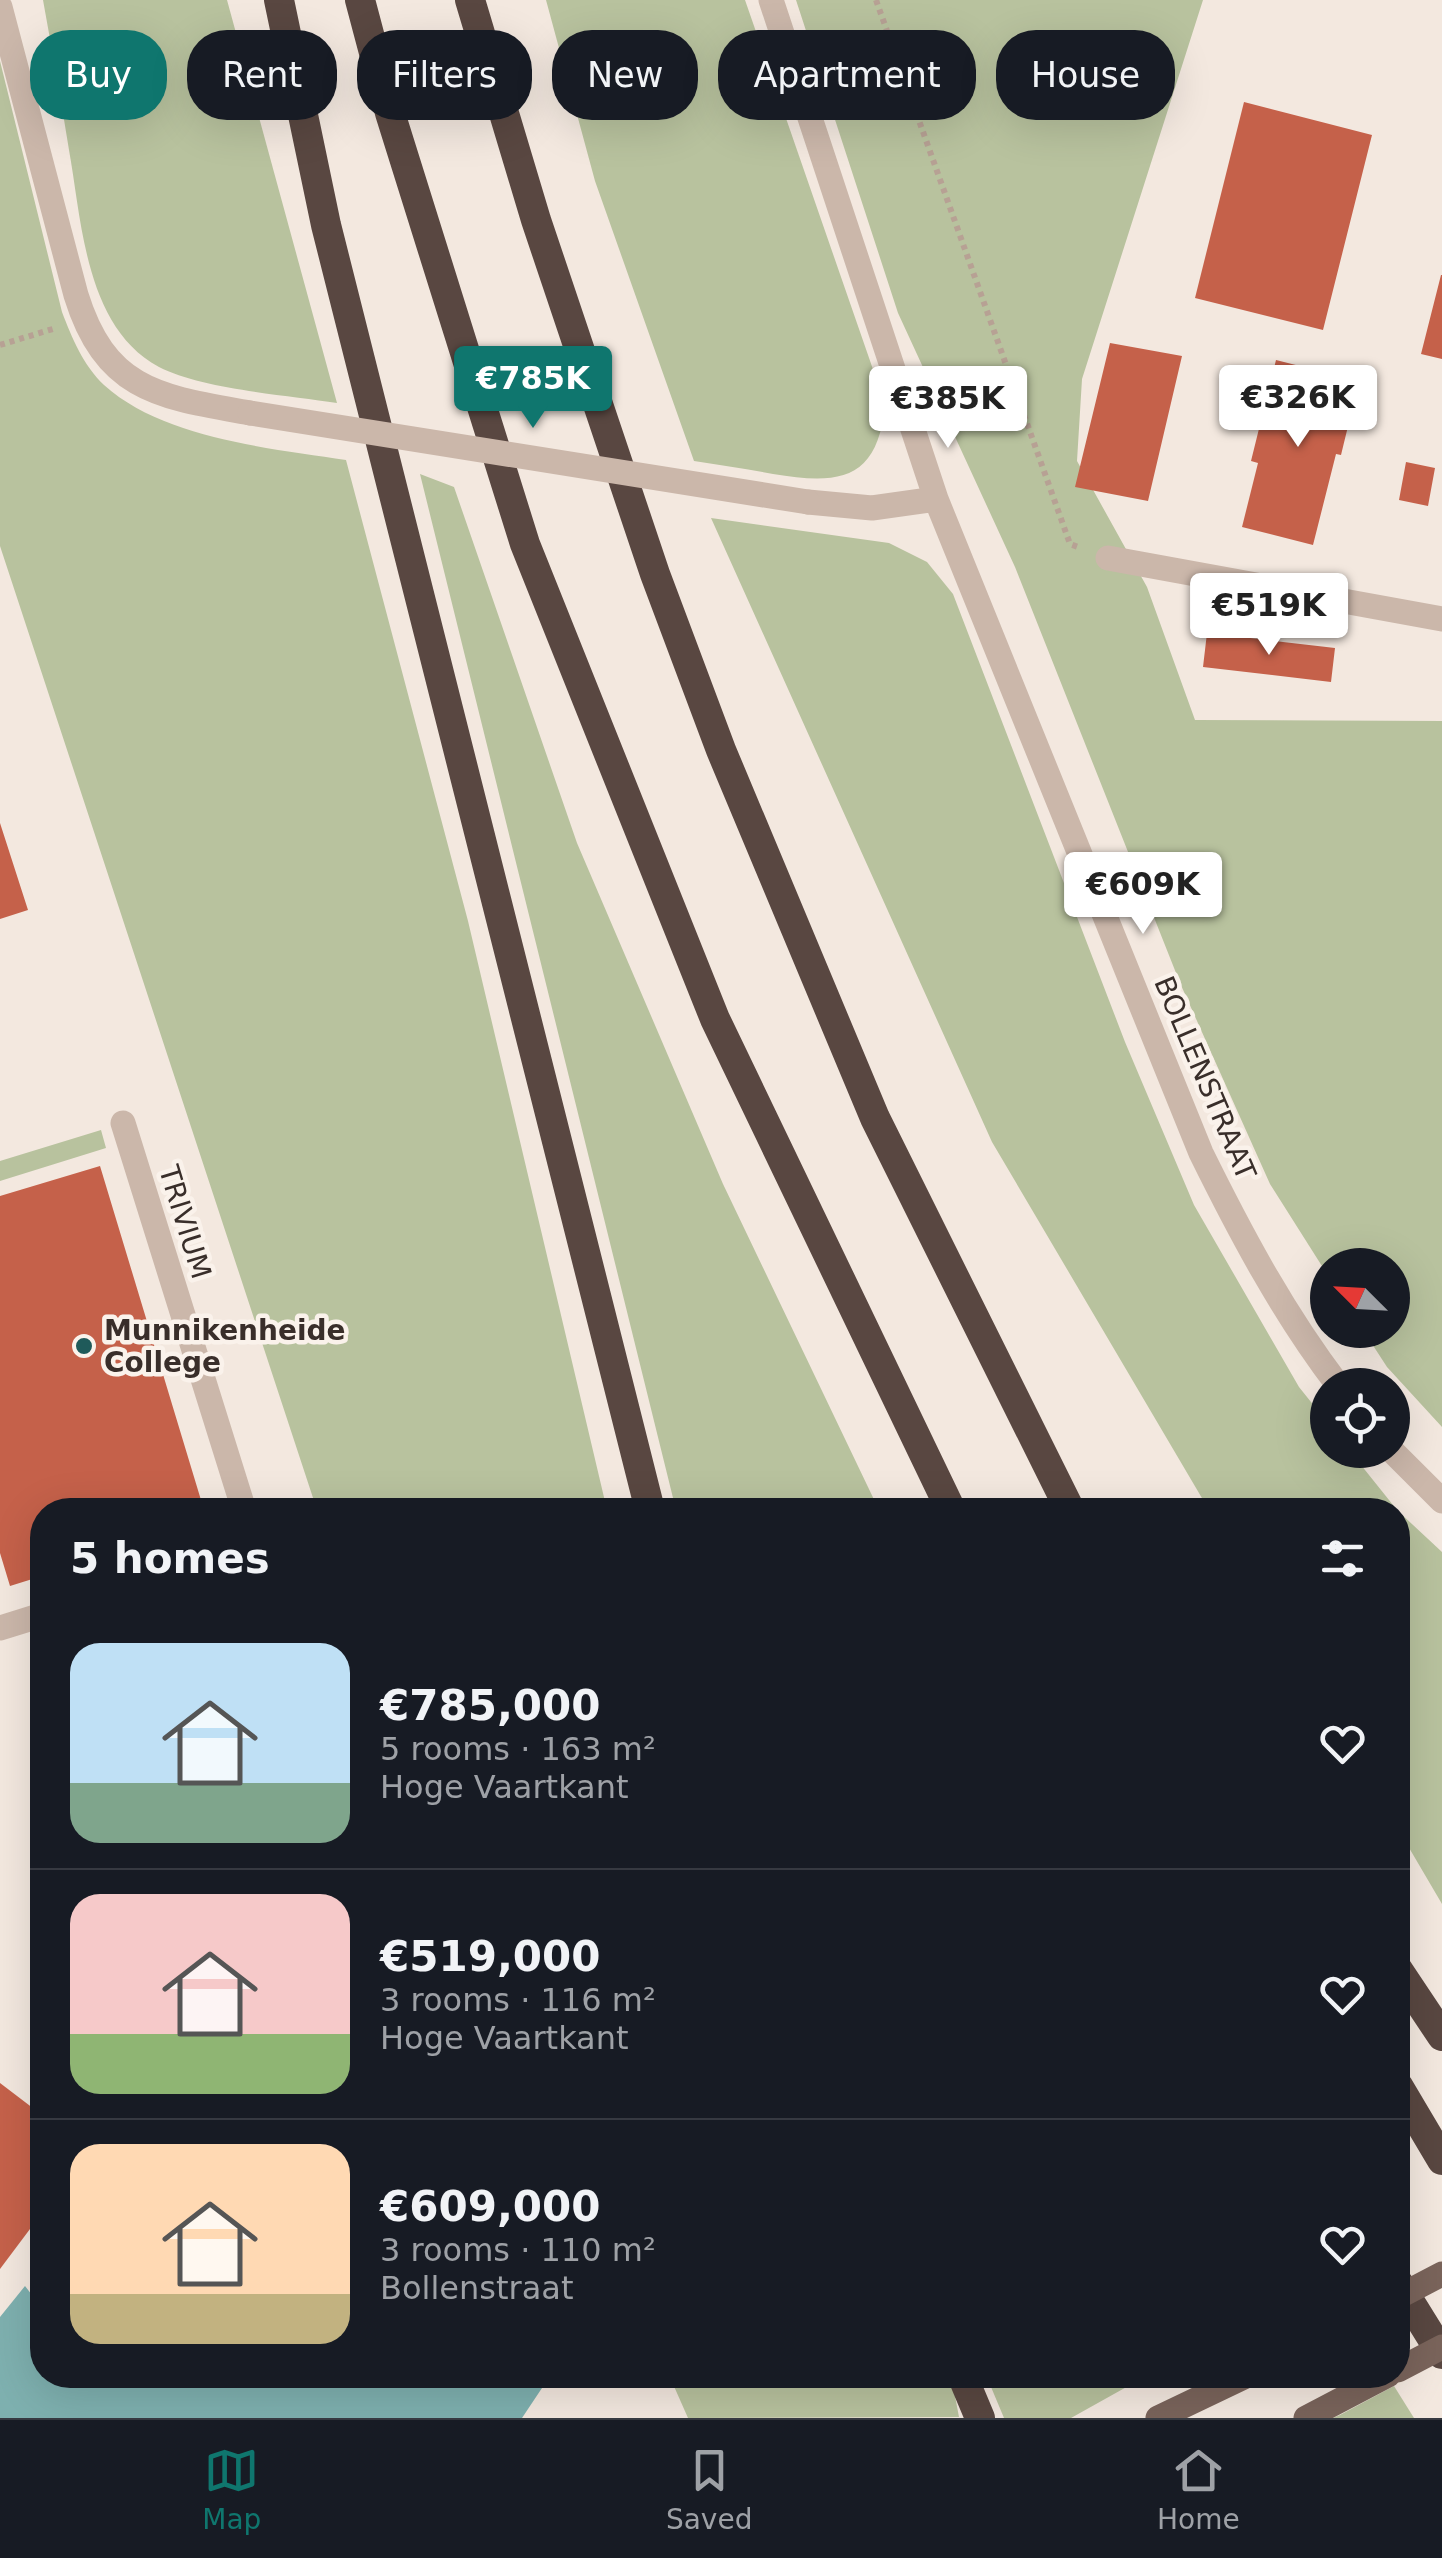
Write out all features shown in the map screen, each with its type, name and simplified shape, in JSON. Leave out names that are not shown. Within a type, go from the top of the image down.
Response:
[{"type":"highway","points":[[278,0],[326,225],[647,1498]]},
{"type":"highway","points":[[360,0],[390,112],[525,544],[715,1019],[945,1498]]},
{"type":"highway","points":[[470,0],[536,220],[649,556],[722,750],[875,1118],[1064,1498]]},
{"type":"highway","points":[[1050,1471],[1076,1498]]},
{"type":"highway","points":[[1410,1988],[1442,2036]]},
{"type":"highway","points":[[1410,2106],[1442,2160]]},
{"type":"highway","points":[[1410,2302],[1442,2354]]},
{"type":"highway","points":[[967,2388],[980,2418]]},
{"type":"main road","points":[[1410,2291],[1442,2274]]},
{"type":"main road","points":[[1410,2364],[1442,2347]]},
{"type":"main road","points":[[1158,2418],[1222,2388]]},
{"type":"main road","points":[[1306,2418],[1363,2388]]},
{"type":"street","name":"BOLLENSTRAAT","points":[[771,0],[936,498],[1201,1154],[1275,1293],[1326,1368]]},
{"type":"street","points":[[0,7],[76,295],[92,336],[121,372],[150,390],[250,413],[808,502],[872,508],[936,498]]},
{"type":"street","points":[[1108,558],[1442,619]]},
{"type":"street","name":"TRIVIUM","points":[[123,1123],[240,1498]]},
{"type":"street","points":[[1409,1468],[1442,1502]]},
{"type":"street","points":[[0,1628],[30,1619]]},
{"type":"path","points":[[876,0],[1070,544],[1108,558]]},
{"type":"path","points":[[0,345],[56,328]]},
{"type":"path","points":[[908,422],[1017,390]]},
{"type":"green space","points":[[43,0],[227,0],[235,30],[187,30],[187,120],[260,120],[337,403],[221,386],[177,375],[134,349],[116,326],[101,300],[91,270],[64,120],[167,120],[167,30],[48,30]]},
{"type":"green space","points":[[546,0],[745,0],[755,30],[718,30],[718,120],[787,120],[885,404],[881,430],[864,463],[851,472],[817,479],[694,461],[595,181],[578,120],[698,120],[698,30],[554,30]]},
{"type":"green space","points":[[796,0],[1203,0],[1175,88],[1175,30],[996,30],[996,120],[1165,120],[1082,379],[1077,461],[1147,587],[1195,720],[1442,721],[1442,1427],[1410,1392],[1410,1368],[1388,1368],[1375,1348],[1410,1348],[1410,1248],[1311,1248],[1270,1184],[1180,983],[1015,567],[898,313],[835,120],[976,120],[976,30],[806,30]]},
{"type":"green space","points":[[0,61],[62,312],[90,369],[104,385],[156,418],[219,438],[346,460],[468,921],[604,1498],[313,1498],[0,546]]},
{"type":"green space","points":[[420,474],[454,487],[577,843],[723,1184],[873,1498],[673,1498]]},
{"type":"green space","points":[[711,518],[889,543],[927,562],[953,594],[1125,1042],[1194,1205],[1310,1401],[1310,1468],[1363,1468],[1387,1498],[1202,1498],[992,1142]]},
{"type":"green space","points":[[101,1130],[106,1148],[0,1181],[0,1161]]},
{"type":"green space","points":[[1410,1522],[1442,1552],[1442,1904],[1410,1849]]},
{"type":"green space","points":[[675,2388],[953,2388],[959,2417],[688,2418]]},
{"type":"green space","points":[[991,2388],[1125,2388],[1071,2418],[1004,2418]]},
{"type":"green space","points":[[1395,2388],[1414,2418],[1333,2418]]},
{"type":"water","points":[[25,2286],[30,2292],[30,2388],[542,2388],[522,2418],[0,2418],[0,2317]]},
{"type":"building","points":[[1244,102],[1372,135],[1323,330],[1195,298]]},
{"type":"building","points":[[1442,275],[1442,359],[1421,354]]},
{"type":"building","points":[[1110,343],[1182,356],[1148,501],[1075,487]]},
{"type":"building","points":[[1276,360],[1359,381],[1313,545],[1242,527],[1258,463],[1251,461]]},
{"type":"building","points":[[1406,462],[1435,468],[1428,506],[1399,500]]},
{"type":"building","points":[[1207,633],[1335,648],[1331,682],[1203,667]]},
{"type":"building","points":[[0,823],[28,910],[0,919]]},
{"type":"building","name":"Munnikenheide College","points":[[100,1166],[200,1498],[30,1498],[30,1580],[10,1586],[0,1553],[0,1196]]},
{"type":"building","points":[[0,2083],[30,2106],[30,2229],[0,2269]]},
{"type":"place","name":"Munnikenheide College","points":[[84,1346]]}]
